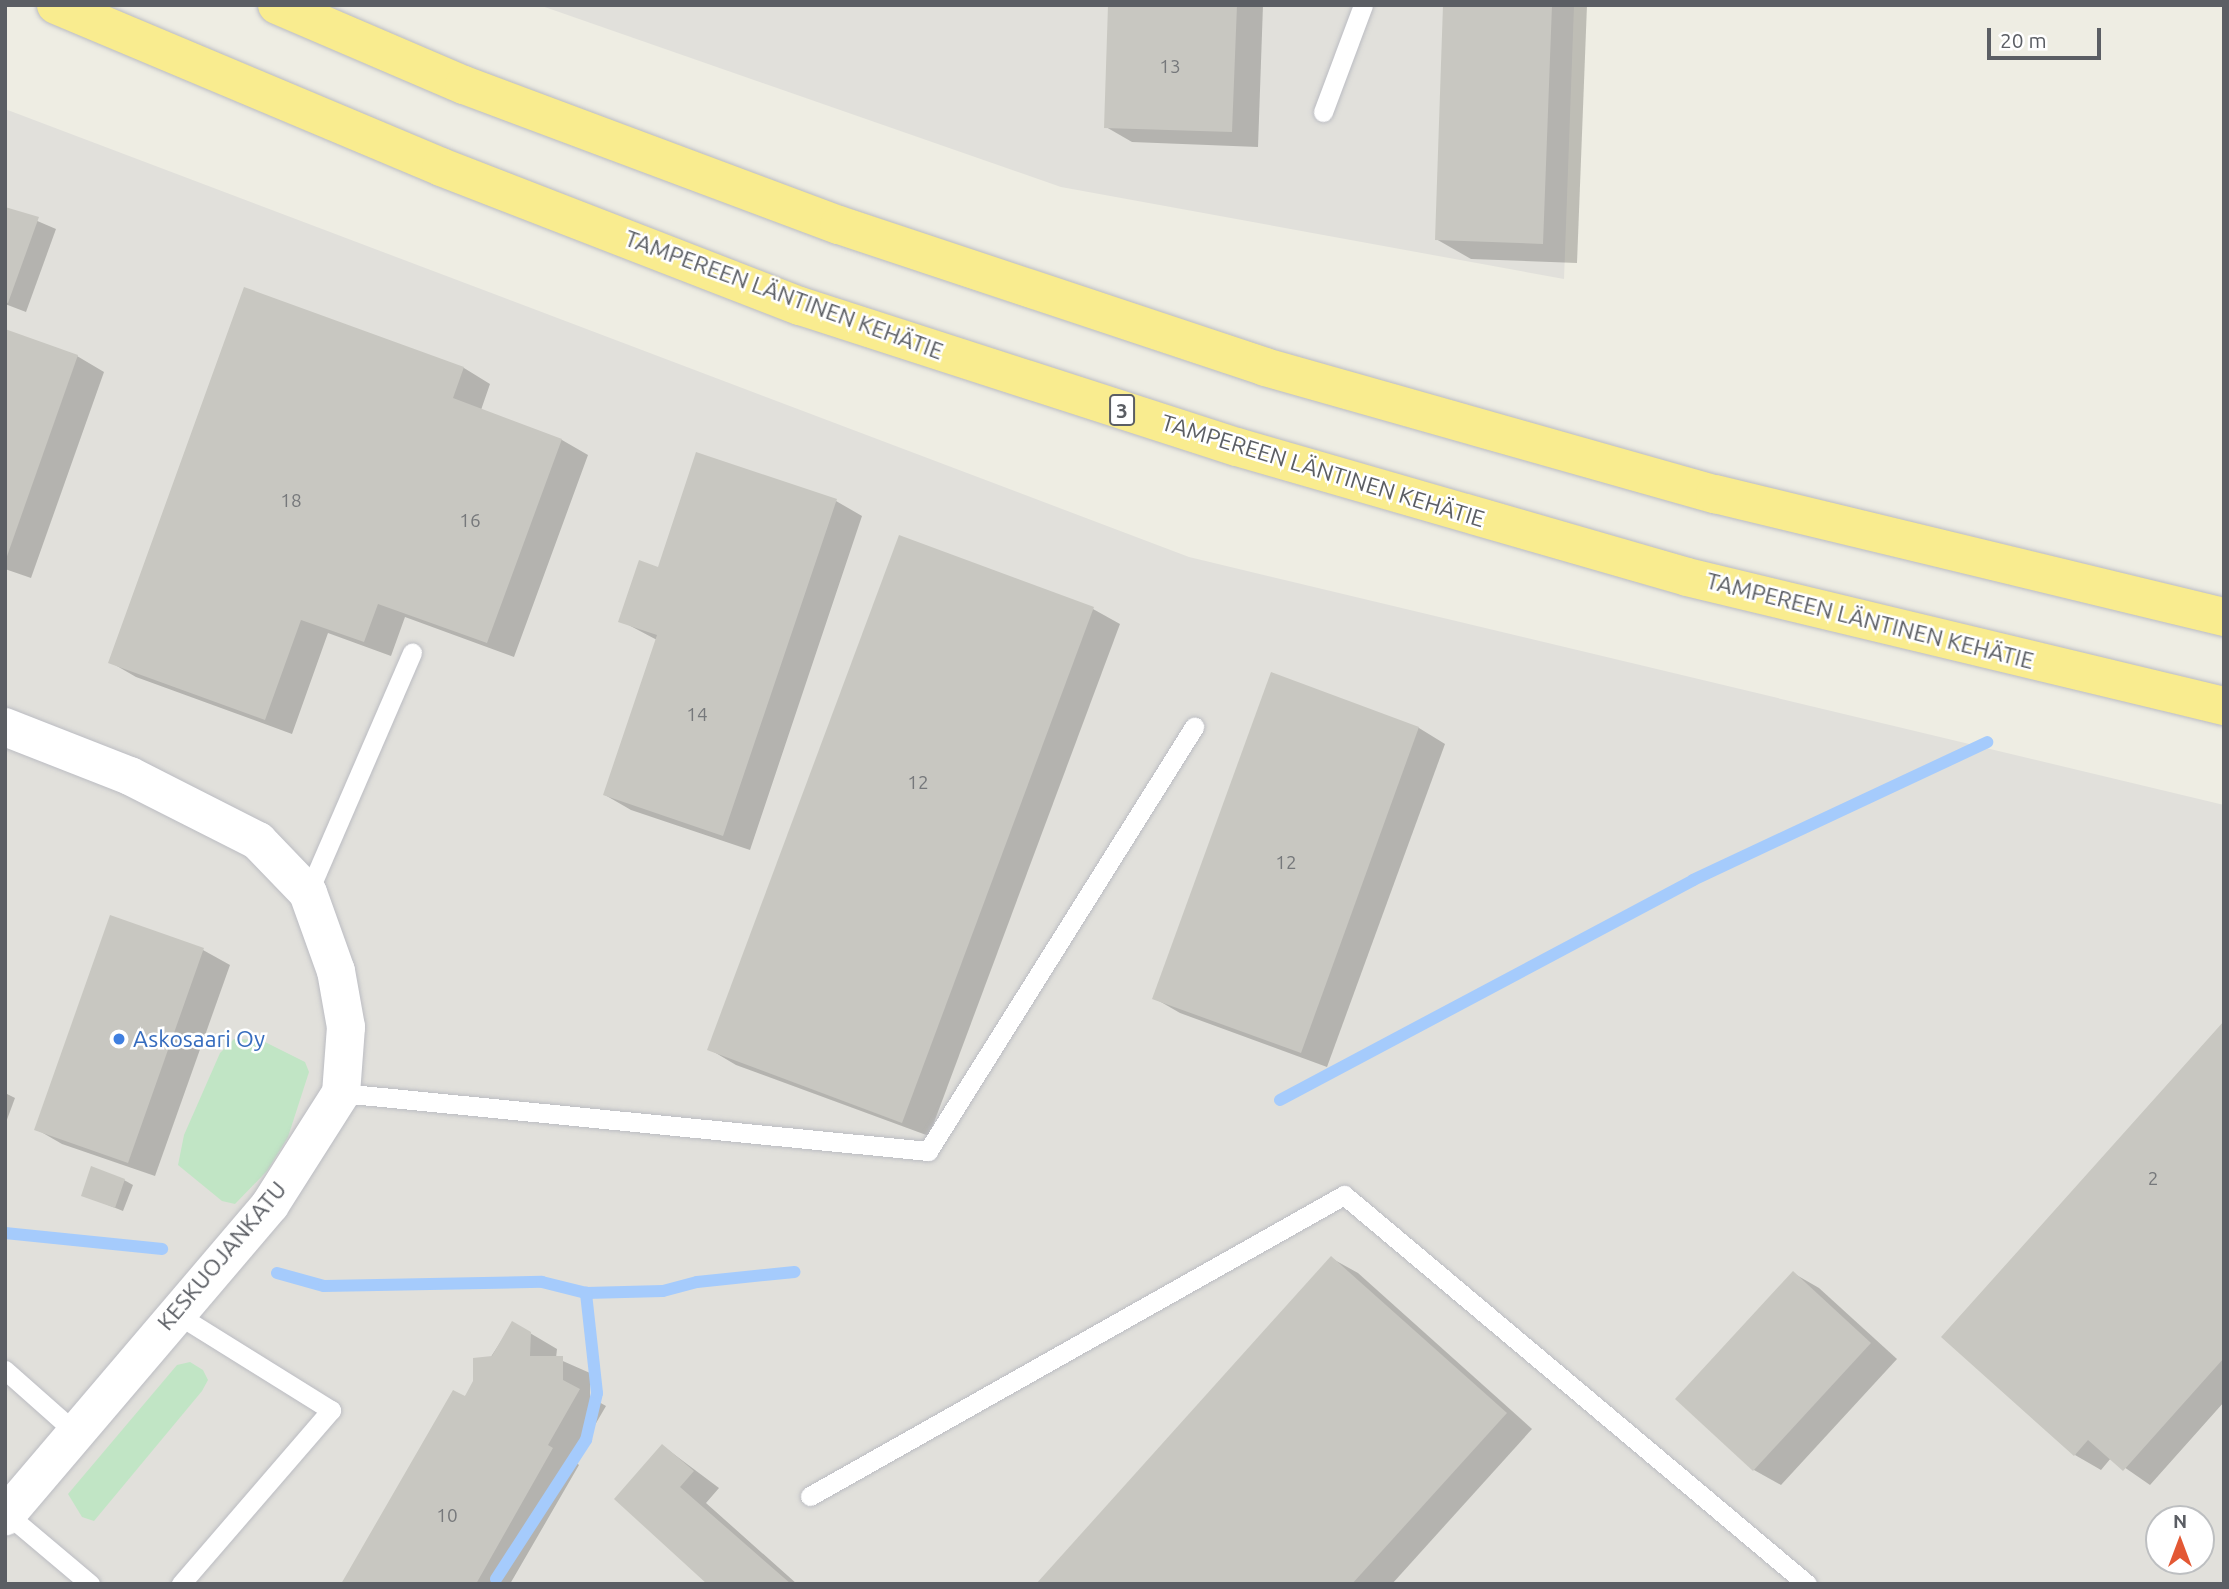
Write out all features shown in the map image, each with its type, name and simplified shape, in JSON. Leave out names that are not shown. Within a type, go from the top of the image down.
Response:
[{"type":"highway","name":"TAMPEREEN LÄNTINEN KEHÄTIE","points":[[56,5],[441,167],[800,306],[1210,439],[1687,577],[2224,706]]},
{"type":"highway","points":[[277,5],[464,85],[826,220],[1265,367],[1715,494],[2224,617]]},
{"type":"street","name":"KESKUOJANKATU","points":[[5,727],[130,776],[258,841],[309,893],[336,971],[346,1027],[341,1093],[270,1205],[175,1313],[6,1515]]},
{"type":"lane","points":[[1323,112],[1363,5]]},
{"type":"lane","points":[[309,893],[412,653]]},
{"type":"lane","points":[[341,1093],[928,1151],[1194,727]]},
{"type":"lane","points":[[810,1496],[1344,1195],[1807,1584]]},
{"type":"lane","points":[[175,1313],[331,1410],[181,1584]]},
{"type":"lane","points":[[5,1370],[75,1432]]},
{"type":"lane","points":[[6,1515],[90,1584]]},
{"type":"shaded area","points":[[539,5],[1574,5],[1564,279],[1061,187]]},
{"type":"shaded area","points":[[5,109],[1189,557],[2224,805],[2224,1584],[5,1584]]},
{"type":"green space","points":[[234,1039],[261,1040],[305,1062],[309,1072],[288,1137],[267,1171],[235,1204],[222,1201],[178,1165],[184,1135],[220,1053]]},
{"type":"green space","points":[[190,1362],[203,1370],[208,1380],[202,1391],[94,1521],[82,1517],[68,1494],[177,1365]]},
{"type":"building","points":[[1108,5],[1237,5],[1232,132],[1104,128]]},
{"type":"building","points":[[1443,5],[1552,5],[1543,244],[1435,240]]},
{"type":"building","points":[[5,207],[39,217],[8,303],[5,302]]},
{"type":"building","points":[[244,287],[464,367],[453,398],[562,439],[487,643],[378,604],[364,642],[301,620],[265,720],[108,663]]},
{"type":"building","points":[[5,329],[78,355],[6,559],[5,559]]},
{"type":"building","points":[[696,452],[837,499],[723,836],[603,795],[657,635],[618,622],[639,560],[658,567]]},
{"type":"building","points":[[899,535],[1094,607],[902,1123],[707,1050]]},
{"type":"building","points":[[1271,672],[1419,727],[1301,1053],[1152,999]]},
{"type":"building","name":"Askosaari Oy","points":[[110,915],[204,948],[128,1163],[34,1130]]},
{"type":"building","points":[[2224,1021],[2224,1358],[2123,1471],[2088,1440],[2074,1456],[1941,1337]]},
{"type":"building","points":[[91,1166],[125,1179],[115,1208],[81,1196]]},
{"type":"building","points":[[1331,1256],[1507,1413],[1352,1584],[1036,1584]]},
{"type":"building","points":[[1793,1271],[1871,1343],[1753,1471],[1675,1399]]},
{"type":"building","points":[[512,1321],[531,1332],[530,1356],[563,1356],[563,1380],[580,1389],[548,1445],[553,1448],[476,1584],[341,1584],[453,1390],[465,1396],[473,1381],[473,1358],[492,1356]]},
{"type":"building","points":[[662,1444],[694,1471],[680,1487],[791,1584],[707,1584],[614,1499]]},
{"type":"waterway","points":[[1280,1100],[1693,880],[1987,742]]},
{"type":"waterway","points":[[5,1233],[162,1249]]},
{"type":"waterway","points":[[277,1273],[324,1286],[542,1282],[586,1293],[663,1291],[697,1282],[794,1272]]},
{"type":"waterway","points":[[496,1579],[586,1440],[597,1393],[586,1293]]},
{"type":"place","name":"Askosaari Oy","points":[[119,1039]]}]
